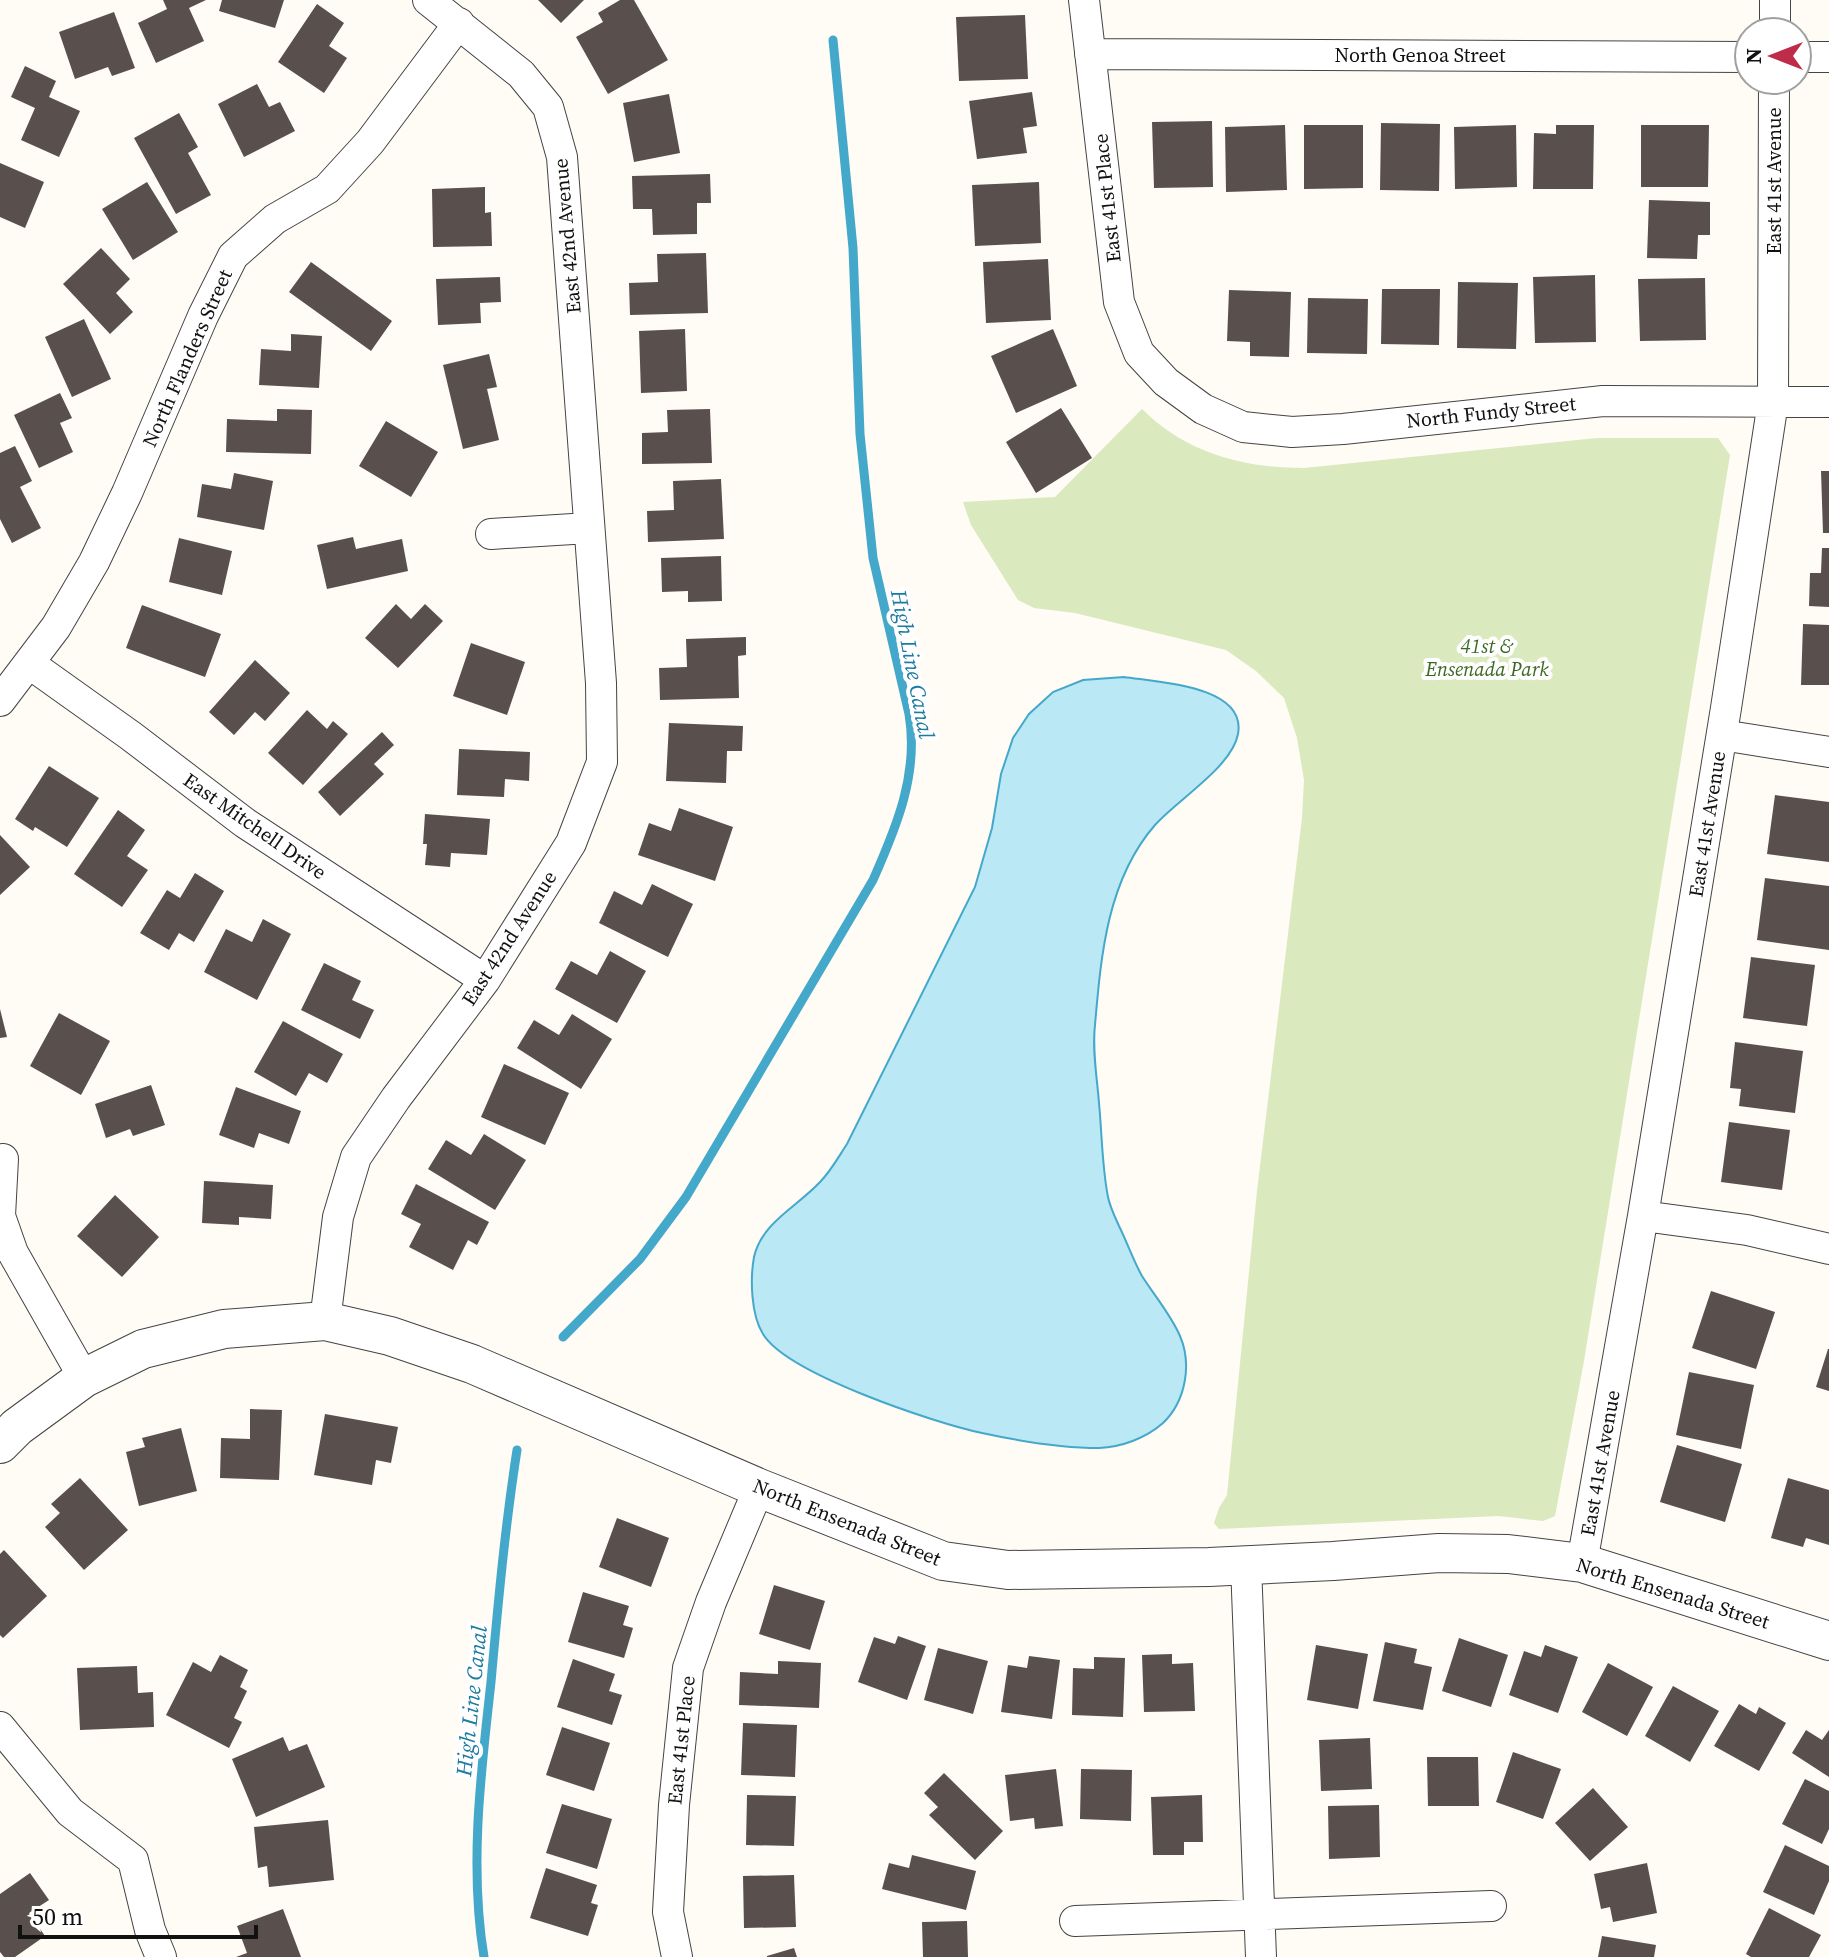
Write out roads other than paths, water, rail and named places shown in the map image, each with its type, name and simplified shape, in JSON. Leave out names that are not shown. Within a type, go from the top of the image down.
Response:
[{"type":"street","name":"East 42nd Avenue","points":[[325,1321],[338,1217],[356,1157],[396,1098],[485,980],[571,843],[602,762],[601,683],[562,157],[548,107],[521,74],[428,0]]},
{"type":"street","name":"East 41st Place","points":[[1084,0],[1119,302],[1139,353],[1166,382]]},
{"type":"street","name":"North Flanders Street","points":[[0,701],[56,627],[94,562],[203,316],[233,256],[275,219],[327,189],[370,142],[459,23]]},
{"type":"street","name":"North Genoa Street","points":[[1090,54],[1733,57]]},
{"type":"street","name":"East 41st Avenue","points":[[1582,1563],[1643,1216],[1773,402],[1774,96]]},
{"type":"street","name":"North Fundy Street","points":[[1166,382],[1203,409],[1243,427],[1292,432],[1603,401],[1829,402]]},
{"type":"street","points":[[491,534],[589,528]]},
{"type":"street","name":"East Mitchell Drive","points":[[30,664],[245,823],[485,980]]},
{"type":"street","points":[[1722,735],[1829,752]]},
{"type":"street","points":[[3,1159],[0,1216],[13,1253],[84,1378]]},
{"type":"street","points":[[1643,1216],[1747,1230],[1829,1249]]},
{"type":"street","name":"North Ensenada Street","points":[[0,1444],[17,1427],[84,1378],[143,1349],[224,1329],[325,1321],[390,1336],[487,1371],[759,1488],[943,1561],[1008,1570],[1246,1565],[1439,1553],[1508,1554],[1582,1563],[1829,1641]]},
{"type":"street","name":"East 41st Place","points":[[677,1957],[668,1912],[674,1805],[688,1668],[711,1602],[759,1488]]},
{"type":"street","points":[[1246,1565],[1261,1957]]},
{"type":"street","points":[[0,1727],[70,1812],[133,1860],[150,1930],[161,1957]]},
{"type":"street","points":[[1075,1921],[1491,1906]]},
{"type":"water","points":[[1124,677],[1176,684],[1214,696],[1228,705],[1237,718],[1238,734],[1226,759],[1155,825],[1139,847],[1126,870],[1109,920],[1100,972],[1094,1044],[1106,1186],[1111,1208],[1139,1270],[1180,1336],[1186,1370],[1182,1393],[1163,1423],[1125,1444],[1085,1448],[1025,1441],[960,1428],[898,1408],[830,1380],[777,1349],[763,1334],[752,1297],[752,1276],[754,1257],[764,1234],[824,1178],[847,1144],[975,887],[992,828],[1001,774],[1013,738],[1029,714],[1053,692],[1083,680]]},
{"type":"waterway","name":"High Line Canal","points":[[563,1337],[640,1259],[686,1197],[873,880],[904,799],[911,757],[909,714],[873,558],[860,434],[853,248],[833,40]]},
{"type":"waterway","name":"High Line Canal","points":[[484,1957],[477,1888],[478,1819],[502,1566],[517,1450]]},
{"type":"park label","name":"41st & Ensenada Park","points":[[1487,658]]}]
